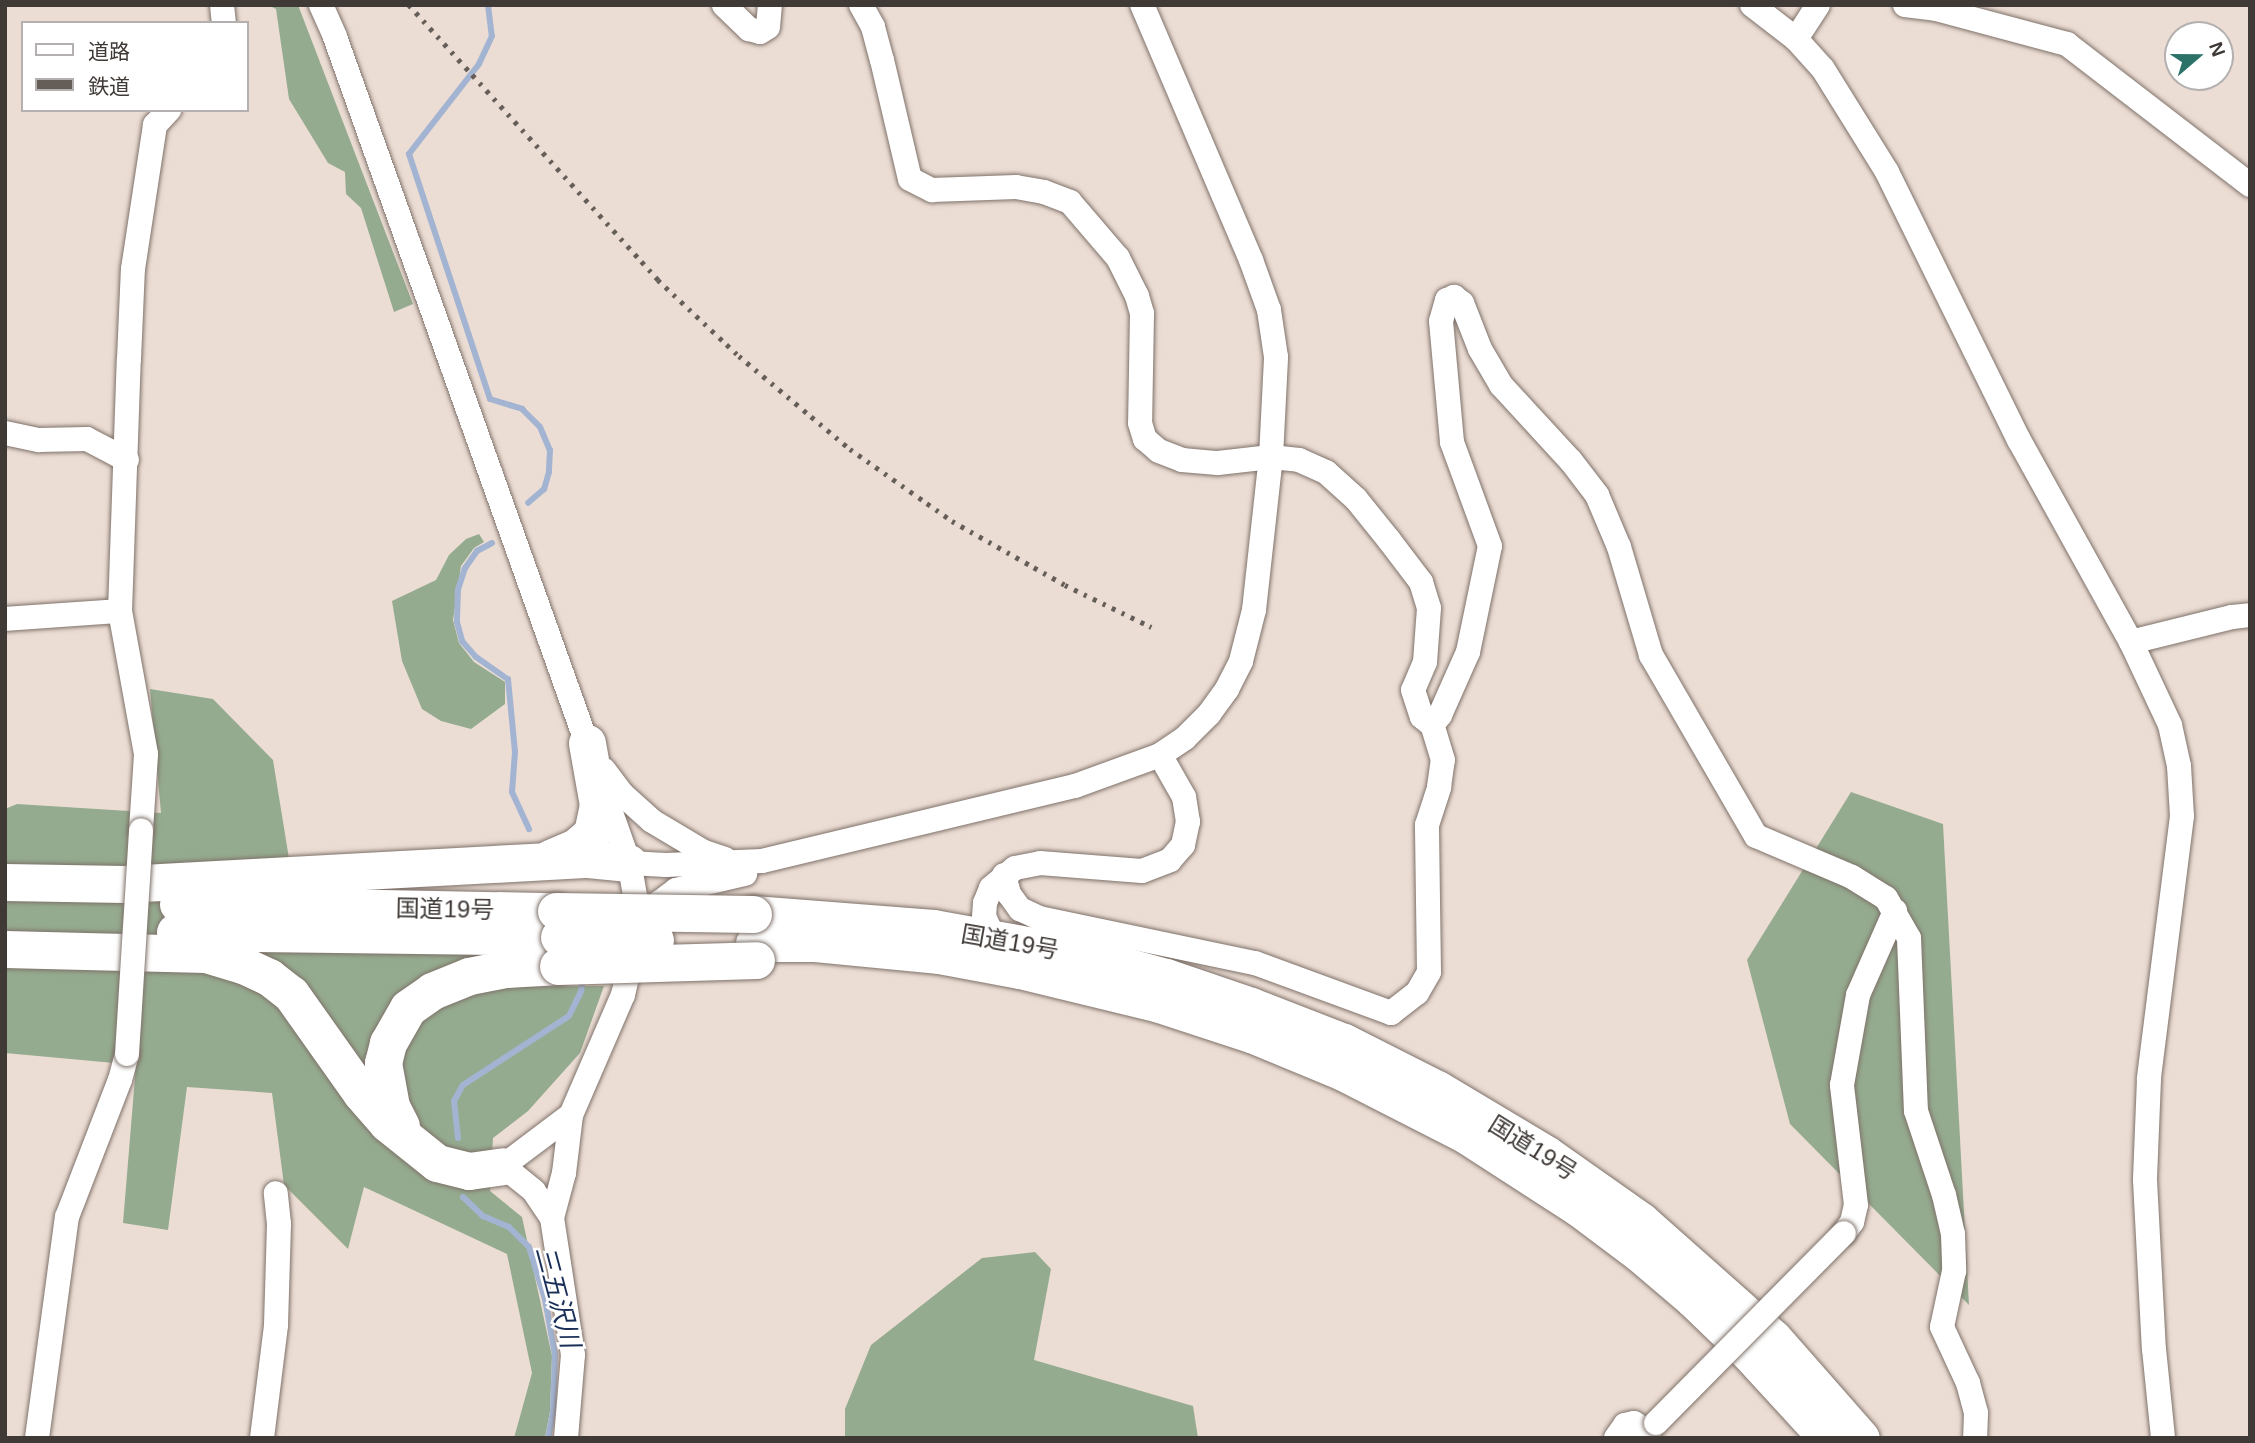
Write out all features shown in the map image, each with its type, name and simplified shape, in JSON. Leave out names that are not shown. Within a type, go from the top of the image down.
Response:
[{"type":"highway","points":[[539,861],[576,847],[592,833],[598,805],[587,743]]},
{"type":"highway","points":[[5,882],[151,883],[539,861],[588,859],[629,863]]},
{"type":"highway","name":"国道19号","points":[[5,900],[558,938]]},
{"type":"highway","name":"国道19号","points":[[754,939],[892,924],[994,938],[1088,956],[1166,977],[1344,1042],[1437,1089],[1546,1154],[1641,1221],[1773,1338],[1861,1438]]},
{"type":"highway","name":"国道19号","points":[[5,931],[754,939],[939,955],[1105,989],[1251,1034],[1343,1072],[1466,1135],[1579,1208],[1657,1268],[1748,1352],[1827,1438]]},
{"type":"highway","points":[[407,1140],[391,1106],[383,1063],[388,1044],[408,1008],[432,991],[469,976],[506,969],[558,938],[754,939]]},
{"type":"highway","points":[[5,949],[206,954],[243,965],[269,977],[291,994],[361,1093],[407,1140],[437,1163],[469,1171],[503,1166]]},
{"type":"street","points":[[321,5],[335,37],[587,743],[629,863],[636,901],[636,938],[618,1007],[571,1115],[564,1172],[552,1218],[573,1355],[566,1438]]},
{"type":"street","points":[[724,5],[749,29],[760,32],[768,27],[769,5]]},
{"type":"street","points":[[861,5],[873,27],[910,179],[932,190],[1016,187],[1044,192],[1070,202],[1118,258],[1137,296],[1142,313],[1140,423],[1145,439],[1159,451],[1182,460],[1218,463],[1271,457],[1299,460],[1326,472],[1356,499],[1421,582],[1429,608],[1425,662],[1413,690],[1422,717],[1432,725],[1443,760],[1439,787],[1427,825],[1429,972],[1417,993],[1391,1013],[1255,963],[1040,918],[1020,909],[1009,894],[1004,875]]},
{"type":"street","points":[[629,863],[666,865],[762,861],[1074,786],[1160,755],[1185,738],[1209,714],[1241,661],[1254,610],[1271,457],[1276,357],[1269,310],[1251,260],[1142,5]]},
{"type":"street","points":[[1752,5],[1796,39],[1823,69],[1848,105],[1887,172],[2019,440],[2131,642],[2170,725],[2179,766],[2182,816],[2149,1079],[2146,1167],[2154,1349],[2163,1438]]},
{"type":"street","points":[[1796,39],[1818,5]]},
{"type":"street","points":[[1905,5],[1941,7],[2067,44],[2250,185]]},
{"type":"street","points":[[37,1438],[67,1217],[120,1080],[127,1054],[146,754],[120,611],[133,269],[155,125],[167,112]]},
{"type":"street","points":[[1432,725],[1440,715],[1468,652],[1490,546],[1452,442],[1440,328],[1444,304],[1454,298],[1465,307],[1480,349],[1501,385],[1571,461],[1597,495],[1619,547],[1651,655],[1756,836],[1852,877],[1886,898],[1909,938],[1916,1111],[1944,1195],[1953,1234],[1954,1271],[1942,1327],[1968,1383],[1976,1413],[1975,1438]]},
{"type":"street","points":[[5,432],[40,440],[87,439],[127,460]]},
{"type":"street","points":[[5,619],[120,611]]},
{"type":"street","points":[[2131,642],[2250,615]]},
{"type":"street","points":[[587,743],[612,783],[652,821],[704,852],[732,862]]},
{"type":"street","points":[[994,938],[984,917],[991,888],[1004,875],[1026,864],[1142,871],[1170,860],[1183,845],[1188,822],[1184,797],[1160,755]]},
{"type":"street","points":[[618,1007],[639,980],[660,902],[676,890],[692,884],[746,874],[762,861]]},
{"type":"street","points":[[1616,1438],[1625,1425],[1634,1423],[1651,1431],[1852,1222],[1856,1205],[1842,1085],[1858,995],[1895,911]]},
{"type":"street","points":[[552,1218],[534,1191],[503,1166],[571,1115]]},
{"type":"street","points":[[262,1438],[276,1325],[279,1224],[276,1193]]},
{"type":"green space","points":[[268,5],[298,5],[413,304],[394,312],[361,208],[346,194],[345,172],[328,163],[289,99],[276,9]]},
{"type":"green space","points":[[479,534],[484,542],[474,548],[461,566],[453,620],[459,643],[474,662],[505,682],[505,704],[471,729],[441,721],[422,709],[402,661],[392,601],[436,580],[449,555],[466,539]]},
{"type":"green space","points":[[150,689],[213,699],[273,760],[304,951],[475,954],[481,987],[604,986],[580,1053],[528,1111],[493,1138],[490,1191],[522,1217],[552,1356],[550,1411],[545,1438],[514,1438],[532,1373],[507,1254],[364,1187],[348,1249],[284,1185],[272,1093],[187,1087],[168,1230],[123,1223],[136,1065],[5,1053],[5,809],[17,804],[161,813]]},
{"type":"green space","points":[[1851,792],[1943,824],[1969,1305],[1790,1124],[1747,960]]},
{"type":"green space","points":[[1035,1252],[1051,1269],[1034,1360],[1193,1406],[1198,1438],[845,1438],[845,1409],[871,1345],[982,1258]]},
{"type":"waterway","points":[[488,5],[492,36],[479,64],[409,154],[490,399],[522,409],[540,427],[550,450],[549,472],[544,489],[528,503]]},
{"type":"waterway","points":[[492,543],[477,551],[465,568],[458,590],[457,622],[462,641],[476,657],[508,679],[515,752],[512,792],[529,829]]},
{"type":"waterway","points":[[458,1138],[454,1101],[463,1085],[569,1016],[581,991],[583,978]]},
{"type":"waterway","name":"三五沢川","points":[[463,1197],[483,1216],[509,1227],[529,1247],[545,1299],[555,1355],[553,1411],[548,1438]]},
{"type":"railway","points":[[409,5],[658,280],[739,356],[850,449],[952,521],[1065,585],[1151,627]]}]
